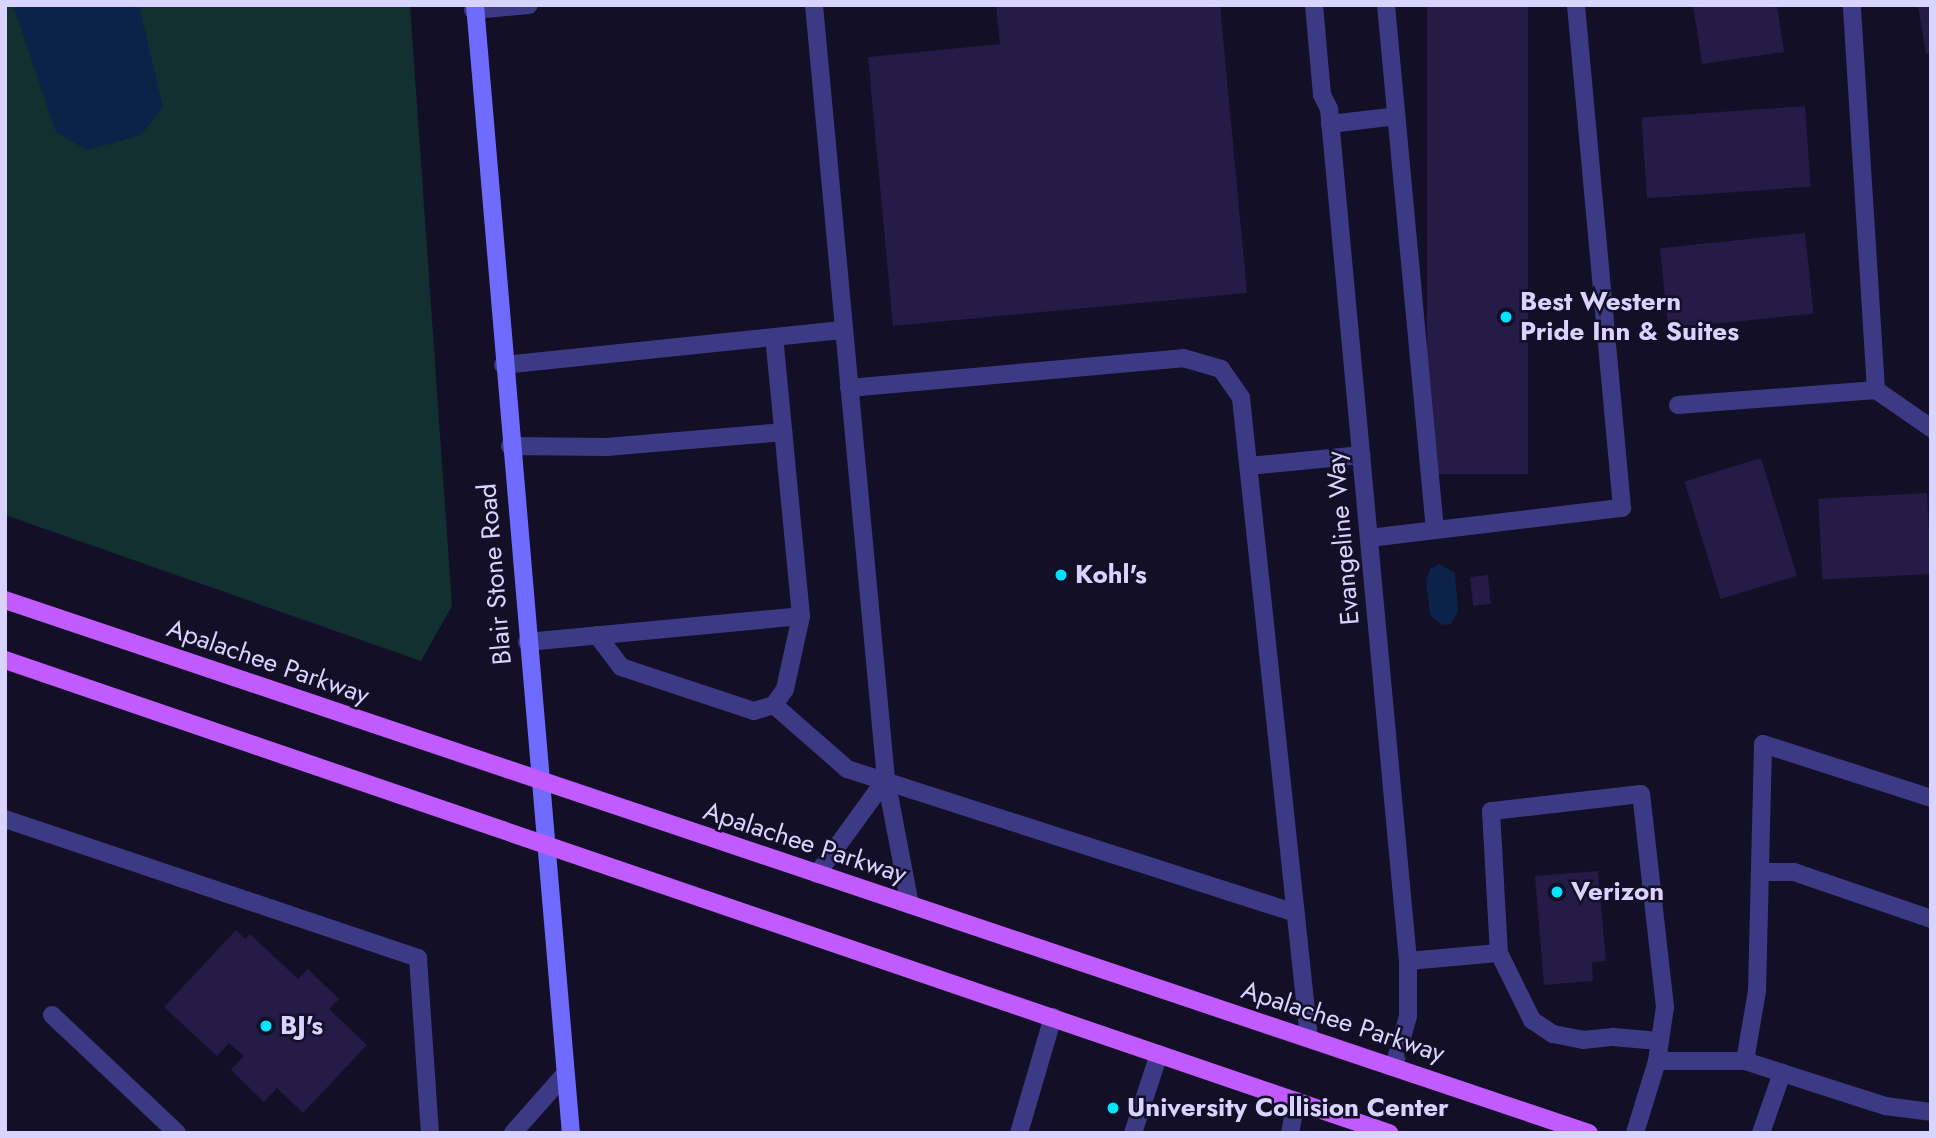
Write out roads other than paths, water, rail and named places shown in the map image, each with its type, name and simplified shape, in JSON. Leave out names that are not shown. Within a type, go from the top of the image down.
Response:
[{"type":"main road","name":"Blair Stone Road","points":[[472,7],[571,1133]]},
{"type":"main road","name":"Apalachee Parkway","points":[[5,600],[539,782],[1589,1133]]},
{"type":"main road","points":[[5,660],[1389,1133]]},
{"type":"street","points":[[472,7],[529,5]]},
{"type":"street","points":[[814,5],[886,779],[910,905]]},
{"type":"street","name":"Evangeline Way","points":[[1314,5],[1322,95],[1330,124],[1408,961],[1408,1016],[1394,1066]]},
{"type":"street","points":[[1387,5],[1435,530]]},
{"type":"street","points":[[1369,538],[1622,508],[1576,5]]},
{"type":"street","points":[[1852,5],[1876,390]]},
{"type":"street","points":[[1330,124],[1397,116]]},
{"type":"street","points":[[503,365],[844,330]]},
{"type":"street","points":[[597,635],[621,667],[754,711],[774,705],[785,689],[802,616],[774,337]]},
{"type":"street","points":[[849,388],[1184,358],[1221,369],[1241,398],[1308,1038]]},
{"type":"street","points":[[1678,405],[1876,390],[1931,428]]},
{"type":"street","points":[[510,446],[606,447],[783,432]]},
{"type":"street","points":[[1249,466],[1361,455]]},
{"type":"street","points":[[527,642],[802,616]]},
{"type":"street","points":[[774,705],[847,769],[886,779],[1295,913]]},
{"type":"street","points":[[1745,1061],[1757,991],[1763,744],[1931,798]]},
{"type":"street","points":[[817,874],[886,779]]},
{"type":"street","points":[[1635,1133],[1657,1061],[1660,1041],[1665,1007],[1641,794],[1491,811],[1499,953],[1532,1020],[1553,1034],[1583,1040],[1613,1037],[1660,1041]]},
{"type":"street","points":[[5,819],[418,958],[430,1133]]},
{"type":"street","points":[[1760,872],[1794,872],[1931,919]]},
{"type":"street","points":[[1408,961],[1499,953]]},
{"type":"street","points":[[52,1015],[177,1133]]},
{"type":"street","points":[[1019,1133],[1053,1017]]},
{"type":"street","points":[[1133,1133],[1159,1054]]},
{"type":"street","points":[[1657,1061],[1745,1061],[1885,1106],[1931,1112]]},
{"type":"street","points":[[1761,1133],[1782,1073]]},
{"type":"street","points":[[513,1133],[565,1074]]},
{"type":"street","points":[[1290,1133],[1296,1101]]},
{"type":"water","points":[[13,5],[139,5],[163,107],[141,135],[87,150],[56,132]]},
{"type":"water","points":[[1439,564],[1455,573],[1458,611],[1451,624],[1442,625],[1430,615],[1426,580],[1430,569]]},
{"type":"place","name":"Best Western Pride Inn & Suites","points":[[1506,317]]},
{"type":"place","name":"Kohl's","points":[[1061,575]]},
{"type":"place","name":"Verizon","points":[[1557,892]]},
{"type":"place","name":"BJ's","points":[[266,1026]]},
{"type":"place","name":"University Collision Center","points":[[1113,1108]]}]
